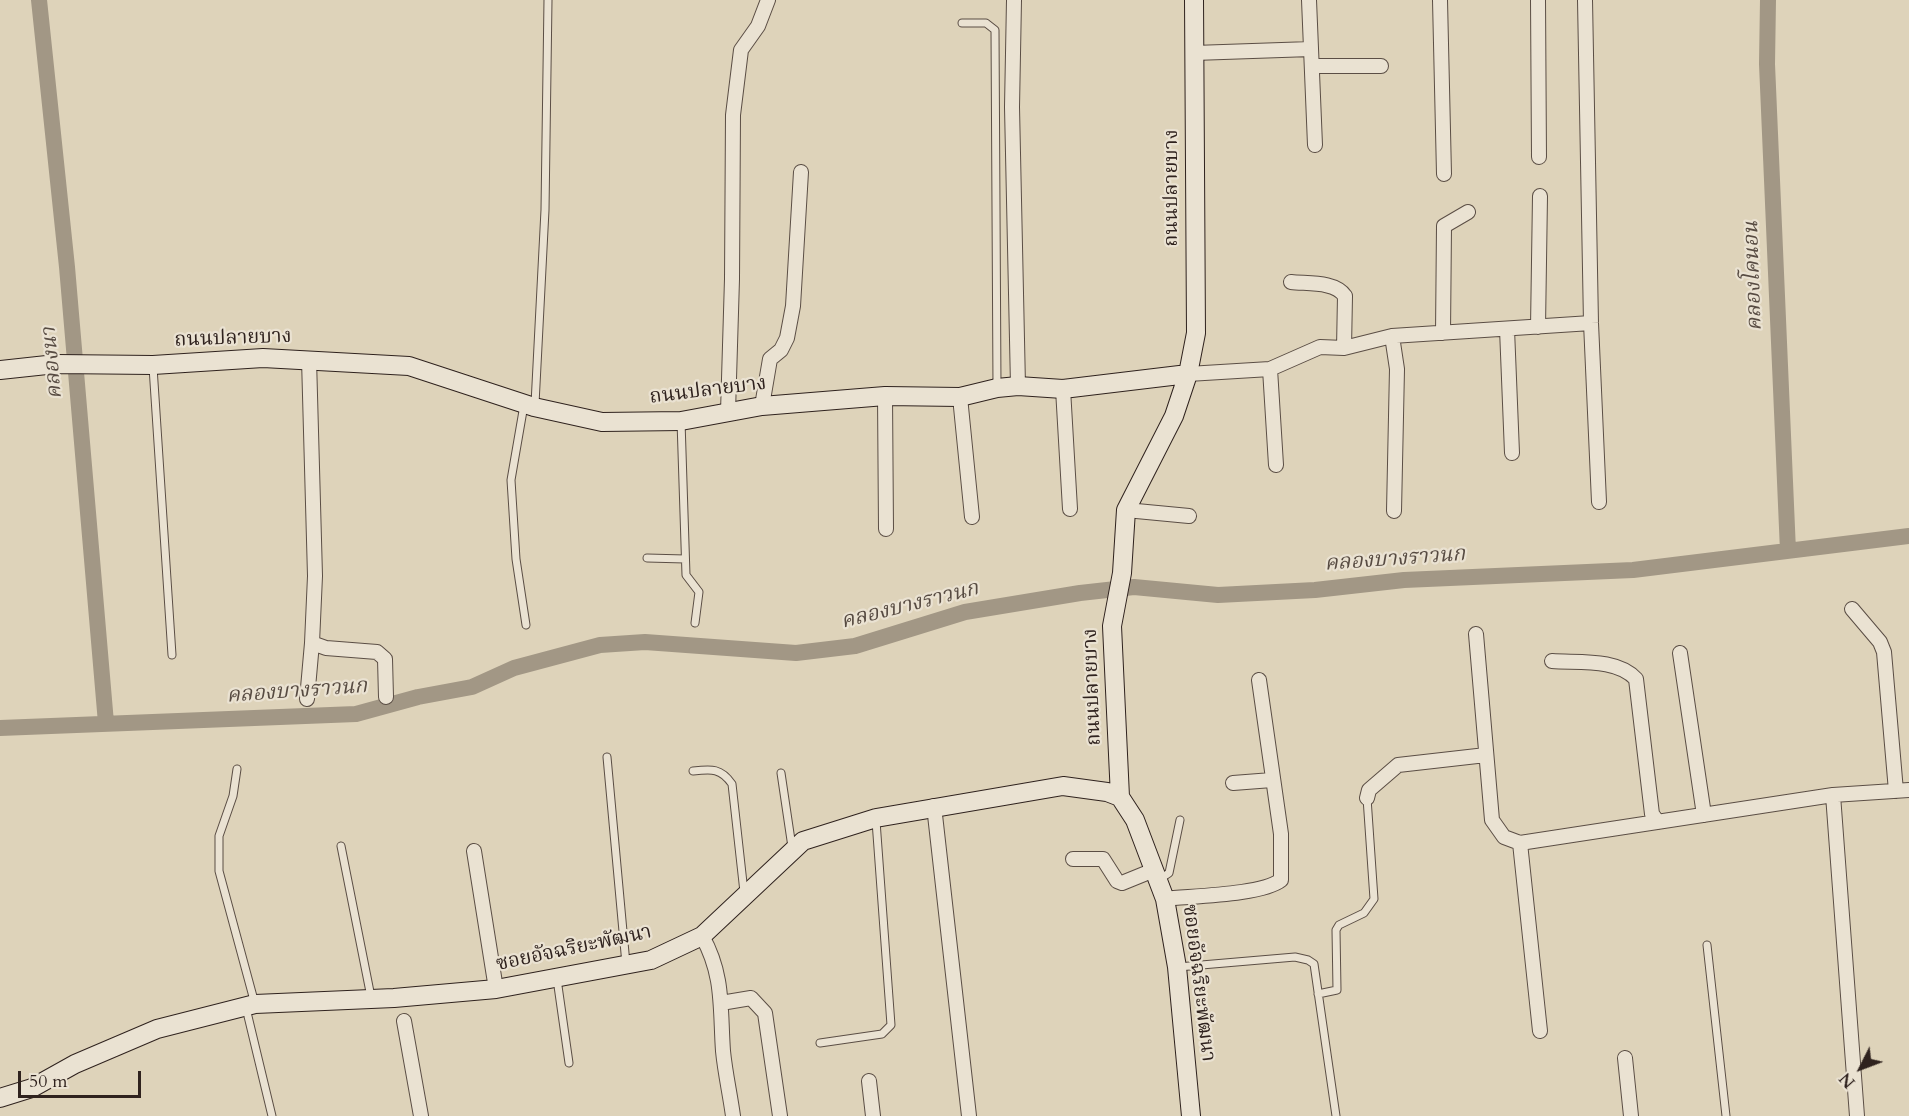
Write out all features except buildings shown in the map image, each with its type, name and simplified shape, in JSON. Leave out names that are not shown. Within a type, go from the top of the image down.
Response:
[{"type":"street","points":[[728,412],[733,115],[741,50],[758,26],[768,0]]},
{"type":"street","points":[[1014,0],[1012,107],[1018,386]]},
{"type":"street","name":"ถนนปลายบาง","points":[[1120,797],[1112,626],[1122,573],[1126,510],[1174,416],[1188,374],[1196,333],[1194,0]]},
{"type":"street","points":[[1309,0],[1315,145]]},
{"type":"street","points":[[1440,0],[1444,174]]},
{"type":"street","points":[[1538,0],[1539,157]]},
{"type":"street","points":[[1585,0],[1591,323],[1599,502]]},
{"type":"street","points":[[1194,54],[1311,49]]},
{"type":"street","points":[[1312,66],[1382,66]]},
{"type":"street","points":[[762,406],[764,379],[770,359],[781,350],[787,338],[793,306],[801,172]]},
{"type":"street","points":[[1538,327],[1540,196]]},
{"type":"street","points":[[1443,333],[1444,226],[1468,212]]},
{"type":"street","points":[[1291,282],[1333,287],[1342,291],[1345,296],[1344,348]]},
{"type":"street","points":[[1188,374],[1270,369],[1320,347],[1344,348],[1392,336],[1591,323]]},
{"type":"street","points":[[1507,328],[1512,453]]},
{"type":"street","points":[[1392,336],[1397,369],[1394,511]]},
{"type":"street","name":"ถนนปลายบาง","points":[[0,370],[56,364],[153,365],[263,358],[410,366],[530,404],[602,422],[681,421],[762,406],[885,396],[960,397],[997,388],[1018,386],[1063,389],[1188,374]]},
{"type":"street","points":[[307,699],[315,576],[309,359]]},
{"type":"street","points":[[1270,369],[1276,465]]},
{"type":"street","points":[[1063,389],[1070,509]]},
{"type":"street","points":[[885,396],[886,529]]},
{"type":"street","points":[[960,397],[972,517]]},
{"type":"street","points":[[1126,510],[1189,516]]},
{"type":"street","points":[[1476,634],[1492,820],[1504,837],[1520,843],[1833,795],[1903,791],[1884,652],[1880,642],[1852,609]]},
{"type":"street","points":[[312,643],[326,648],[377,652],[385,660],[386,697]]},
{"type":"street","points":[[1680,653],[1704,815]]},
{"type":"street","points":[[1552,661],[1617,666],[1630,672],[1636,679],[1652,814],[1658,822]]},
{"type":"street","points":[[1165,899],[1257,890],[1275,885],[1281,880],[1281,834],[1259,680]]},
{"type":"street","points":[[1367,798],[1369,790],[1398,765],[1486,755]]},
{"type":"street","points":[[1233,783],[1272,780]]},
{"type":"street","name":"ซอยอัจฉริยะพัฒนา","points":[[0,1098],[32,1088],[75,1064],[157,1029],[250,1005],[371,999],[496,989],[651,960],[702,936],[802,842],[876,818],[934,806],[1063,786],[1107,792],[1120,797],[1135,820],[1165,899],[1177,967],[1191,1116]]},
{"type":"street","points":[[1833,795],[1857,1116]]},
{"type":"street","points":[[934,806],[969,1116]]},
{"type":"street","points":[[1520,843],[1540,1031]]},
{"type":"street","points":[[474,851],[496,989]]},
{"type":"street","points":[[1073,859],[1103,859],[1117,881],[1122,884],[1156,875]]},
{"type":"street","points":[[702,936],[712,954],[720,979],[723,1052],[733,1116]]},
{"type":"street","points":[[721,1003],[751,998],[765,1013],[780,1116]]},
{"type":"street","points":[[404,1021],[421,1116]]},
{"type":"street","points":[[1625,1058],[1630,1116]]},
{"type":"street","points":[[869,1081],[873,1116]]},
{"type":"lane","points":[[526,625],[516,559],[511,480],[530,404],[545,210],[548,0]]},
{"type":"lane","points":[[962,23],[986,23],[995,30],[997,388]]},
{"type":"lane","points":[[153,365],[172,655]]},
{"type":"lane","points":[[681,421],[686,575],[699,592],[695,623]]},
{"type":"lane","points":[[647,558],[685,559]]},
{"type":"lane","points":[[607,757],[626,964]]},
{"type":"lane","points":[[237,769],[233,796],[219,836],[219,871],[250,1005],[272,1116]]},
{"type":"lane","points":[[693,771],[715,769],[721,771],[732,784],[745,894]]},
{"type":"lane","points":[[781,773],[792,850]]},
{"type":"lane","points":[[1318,994],[1337,990],[1336,930],[1339,925],[1364,913],[1374,899],[1367,798]]},
{"type":"lane","points":[[819,1043],[882,1034],[891,1025],[876,818]]},
{"type":"lane","points":[[1156,875],[1169,873],[1180,819]]},
{"type":"lane","points":[[341,846],[371,999]]},
{"type":"lane","points":[[1707,945],[1726,1116]]},
{"type":"lane","points":[[1177,967],[1295,957],[1314,964],[1336,1116]]},
{"type":"lane","points":[[557,976],[569,1063]]},
{"type":"waterway","name":"คลองนา","points":[[39,0],[67,267],[106,723]]},
{"type":"waterway","name":"คลองโคนอน","points":[[1768,0],[1767,64],[1788,551]]},
{"type":"waterway","name":"คลองบางราวนก","points":[[0,728],[356,714],[418,697],[472,687],[514,668],[600,645],[645,642],[796,653],[855,646],[965,612],[1080,593],[1134,587],[1218,595],[1315,590],[1404,580],[1633,570],[1909,536]]}]
